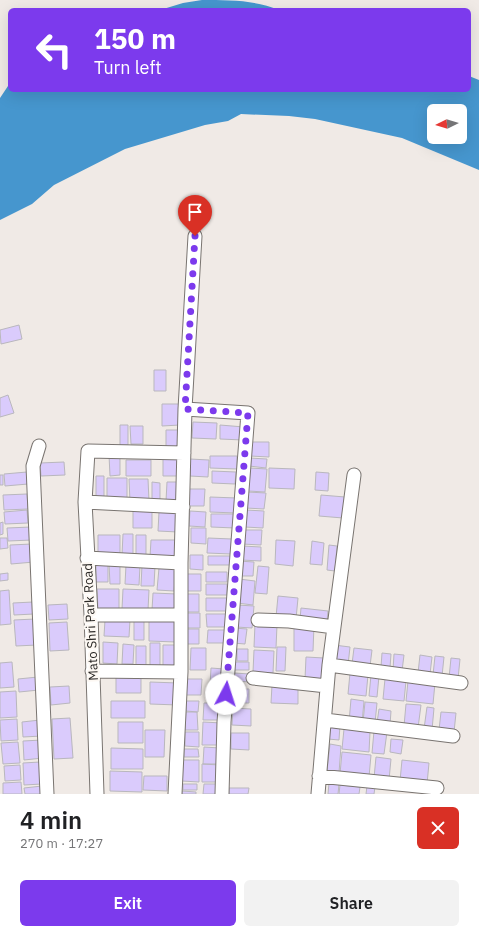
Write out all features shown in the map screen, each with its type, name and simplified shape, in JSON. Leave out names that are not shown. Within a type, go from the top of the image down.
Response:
[{"type":"street","points":[[175,794],[181,672],[181,563],[184,507],[185,409],[195,236]]},
{"type":"street","points":[[185,409],[248,413],[224,722],[222,794]]},
{"type":"street","points":[[39,446],[33,466],[47,794]]},
{"type":"street","name":"Mato Shri Park Road","points":[[97,794],[91,615],[85,502],[88,451],[184,453]]},
{"type":"street","points":[[318,794],[329,665],[354,475]]},
{"type":"street","points":[[85,502],[184,507]]},
{"type":"street","points":[[87,558],[181,563]]},
{"type":"street","points":[[91,615],[181,615]]},
{"type":"street","points":[[258,620],[289,621],[334,627]]},
{"type":"street","points":[[329,665],[461,683]]},
{"type":"street","points":[[92,671],[181,672]]},
{"type":"street","points":[[253,678],[327,686]]},
{"type":"street","points":[[325,720],[453,736]]},
{"type":"street","points":[[319,776],[437,788]]},
{"type":"water","points":[[202,0],[251,2],[273,8],[167,8],[183,3]]},
{"type":"water","points":[[471,77],[479,80],[479,170],[402,138],[315,119],[289,116],[241,114],[228,121],[205,125],[125,149],[54,185],[32,204],[0,220],[0,98],[8,86],[8,92],[471,92]]},
{"type":"building","points":[[19,325],[22,339],[1,344],[0,330]]},
{"type":"building","points":[[154,370],[166,370],[166,391],[154,391]]},
{"type":"building","points":[[8,395],[14,413],[0,417],[0,398]]},
{"type":"building","points":[[162,404],[180,404],[180,425],[162,426]]},
{"type":"building","points":[[193,422],[217,423],[216,439],[192,438]]},
{"type":"building","points":[[120,425],[128,425],[128,445],[120,445]]},
{"type":"building","points":[[220,425],[244,427],[243,440],[220,439]]},
{"type":"building","points":[[130,426],[143,426],[143,444],[131,444]]},
{"type":"building","points":[[166,430],[179,430],[180,447],[166,447]]},
{"type":"building","points":[[250,442],[269,442],[269,457],[250,456]]},
{"type":"building","points":[[109,455],[120,455],[120,475],[110,476]]},
{"type":"building","points":[[210,456],[237,456],[237,469],[210,468]]},
{"type":"building","points":[[163,458],[178,458],[178,476],[163,476]]},
{"type":"building","points":[[249,458],[267,459],[266,468],[249,466]]},
{"type":"building","points":[[190,459],[209,460],[208,477],[190,476]]},
{"type":"building","points":[[126,460],[151,460],[151,476],[126,476]]},
{"type":"building","points":[[64,462],[65,475],[41,476],[40,463]]},
{"type":"building","points":[[250,468],[267,469],[265,492],[248,491]]},
{"type":"building","points":[[269,468],[295,469],[294,489],[269,488]]},
{"type":"building","points":[[212,471],[236,472],[235,484],[212,483]]},
{"type":"building","points":[[27,472],[28,484],[5,486],[4,474]]},
{"type":"building","points":[[316,472],[329,473],[328,491],[315,490]]},
{"type":"building","points":[[0,475],[3,475],[3,485],[0,485]]},
{"type":"building","points":[[96,476],[104,476],[104,501],[96,501]]},
{"type":"building","points":[[107,478],[127,478],[127,501],[107,501]]},
{"type":"building","points":[[129,479],[148,479],[149,501],[130,502]]},
{"type":"building","points":[[152,482],[160,483],[160,503],[152,503]]},
{"type":"building","points":[[167,482],[179,482],[178,502],[166,501]]},
{"type":"building","points":[[188,489],[205,489],[204,506],[187,506]]},
{"type":"building","points":[[247,492],[266,493],[264,509],[246,508]]},
{"type":"building","points":[[27,494],[28,509],[4,510],[3,495]]},
{"type":"building","points":[[321,495],[345,497],[343,518],[319,516]]},
{"type":"building","points":[[210,497],[237,498],[236,513],[210,512]]},
{"type":"building","points":[[133,507],[152,508],[152,528],[133,528]]},
{"type":"building","points":[[27,510],[28,523],[5,524],[4,512]]},
{"type":"building","points":[[246,510],[264,511],[263,528],[245,527]]},
{"type":"building","points":[[190,511],[206,512],[205,527],[189,526]]},
{"type":"building","points":[[159,512],[179,513],[178,532],[158,531]]},
{"type":"building","points":[[211,514],[235,514],[235,528],[211,527]]},
{"type":"building","points":[[3,522],[3,534],[0,535],[0,523]]},
{"type":"building","points":[[31,527],[32,540],[8,541],[7,528]]},
{"type":"building","points":[[191,528],[206,528],[206,544],[191,543]]},
{"type":"building","points":[[243,530],[262,530],[261,545],[242,544]]},
{"type":"building","points":[[123,534],[133,534],[133,556],[122,555]]},
{"type":"building","points":[[98,535],[120,535],[120,555],[98,554]]},
{"type":"building","points":[[136,535],[146,535],[146,557],[136,557]]},
{"type":"building","points":[[0,538],[7,538],[8,548],[0,549]]},
{"type":"building","points":[[208,538],[232,539],[231,554],[207,553]]},
{"type":"building","points":[[151,540],[179,540],[178,558],[150,557]]},
{"type":"building","points":[[276,540],[295,541],[293,566],[275,564]]},
{"type":"building","points":[[312,541],[324,543],[322,565],[310,564]]},
{"type":"building","points":[[32,544],[34,562],[11,564],[10,545]]},
{"type":"building","points":[[329,545],[337,546],[335,571],[327,570]]},
{"type":"building","points":[[242,546],[261,547],[261,561],[241,560]]},
{"type":"building","points":[[190,555],[203,555],[203,570],[190,569]]},
{"type":"building","points":[[208,556],[231,556],[231,565],[208,565]]},
{"type":"building","points":[[238,561],[254,562],[253,576],[237,576]]},
{"type":"building","points":[[96,562],[108,562],[108,582],[96,582]]},
{"type":"building","points":[[109,564],[120,564],[120,584],[110,584]]},
{"type":"building","points":[[126,565],[140,566],[139,585],[125,584]]},
{"type":"building","points":[[142,565],[155,566],[154,586],[141,586]]},
{"type":"building","points":[[258,566],[269,567],[267,594],[255,593]]},
{"type":"building","points":[[159,568],[176,569],[174,591],[157,590]]},
{"type":"building","points":[[206,572],[227,572],[227,582],[206,582]]},
{"type":"building","points":[[8,573],[8,580],[0,581],[0,574]]},
{"type":"building","points":[[184,574],[201,574],[201,591],[184,591]]},
{"type":"building","points":[[239,579],[255,581],[253,605],[237,603]]},
{"type":"building","points":[[206,584],[227,584],[227,595],[206,595]]},
{"type":"building","points":[[97,589],[119,589],[119,609],[98,610]]},
{"type":"building","points":[[123,589],[149,590],[148,610],[122,609]]},
{"type":"building","points":[[9,590],[11,624],[0,625],[0,591]]},
{"type":"building","points":[[153,593],[177,594],[176,612],[152,610]]},
{"type":"building","points":[[187,594],[199,594],[199,612],[187,612]]},
{"type":"building","points":[[278,596],[298,598],[296,619],[276,617]]},
{"type":"building","points":[[206,598],[228,598],[228,611],[206,611]]},
{"type":"building","points":[[33,602],[34,614],[14,615],[13,603]]},
{"type":"building","points":[[67,604],[68,619],[49,620],[48,605]]},
{"type":"building","points":[[237,605],[254,606],[252,628],[236,627]]},
{"type":"building","points":[[301,608],[328,611],[327,621],[300,619]]},
{"type":"building","points":[[186,613],[200,613],[200,628],[186,628]]},
{"type":"building","points":[[206,614],[228,614],[228,627],[207,627]]},
{"type":"building","points":[[35,619],[37,645],[16,646],[14,620]]},
{"type":"building","points":[[134,619],[144,619],[144,640],[134,640]]},
{"type":"building","points":[[105,620],[130,620],[129,637],[104,636]]},
{"type":"building","points":[[149,620],[176,621],[176,642],[149,641]]},
{"type":"building","points":[[67,622],[69,650],[50,651],[49,623]]},
{"type":"building","points":[[255,624],[277,625],[276,648],[254,647]]},
{"type":"building","points":[[294,625],[314,625],[313,651],[294,651]]},
{"type":"building","points":[[234,628],[247,629],[245,644],[233,643]]},
{"type":"building","points":[[187,629],[199,629],[199,644],[187,644]]},
{"type":"building","points":[[208,630],[227,630],[227,643],[207,643]]},
{"type":"building","points":[[103,642],[118,643],[117,664],[103,663]]},
{"type":"building","points":[[150,643],[160,643],[160,666],[150,666]]},
{"type":"building","points":[[123,644],[134,645],[133,664],[122,664]]},
{"type":"building","points":[[163,645],[175,645],[175,667],[163,667]]},
{"type":"building","points":[[334,645],[350,647],[348,665],[332,663]]},
{"type":"building","points":[[136,646],[146,646],[146,667],[136,667]]},
{"type":"building","points":[[277,647],[286,647],[285,671],[276,671]]},
{"type":"building","points":[[191,648],[206,648],[206,670],[190,670]]},
{"type":"building","points":[[354,648],[372,650],[370,666],[352,664]]},
{"type":"building","points":[[237,649],[248,649],[248,661],[237,661]]},
{"type":"building","points":[[254,650],[274,651],[273,673],[253,672]]},
{"type":"building","points":[[382,653],[391,654],[390,668],[381,667]]},
{"type":"building","points":[[394,654],[404,655],[402,671],[393,670]]},
{"type":"building","points":[[420,655],[432,657],[430,674],[418,673]]},
{"type":"building","points":[[435,656],[444,657],[442,676],[433,675]]},
{"type":"building","points":[[306,657],[324,658],[323,680],[305,679]]},
{"type":"building","points":[[451,658],[460,659],[458,679],[449,678]]},
{"type":"building","points":[[12,662],[14,687],[0,688],[0,663]]},
{"type":"building","points":[[232,662],[249,662],[249,670],[232,670]]},
{"type":"building","points":[[211,668],[224,669],[223,686],[210,685]]},
{"type":"building","points":[[234,673],[250,674],[250,682],[234,681]]},
{"type":"building","points":[[350,673],[368,675],[366,696],[348,694]]},
{"type":"building","points":[[116,674],[141,674],[141,693],[116,693]]},
{"type":"building","points":[[371,675],[379,676],[377,697],[369,696]]},
{"type":"building","points":[[38,677],[39,690],[19,692],[18,679]]},
{"type":"building","points":[[185,679],[202,679],[201,695],[185,695]]},
{"type":"building","points":[[385,679],[406,681],[404,701],[383,699]]},
{"type":"building","points":[[408,681],[435,683],[433,704],[406,701]]},
{"type":"building","points":[[150,682],[178,683],[178,705],[150,704]]},
{"type":"building","points":[[272,685],[298,686],[298,704],[271,703]]},
{"type":"building","points":[[69,686],[70,703],[51,705],[50,687]]},
{"type":"building","points":[[210,687],[222,687],[222,701],[210,701]]},
{"type":"building","points":[[232,689],[249,689],[249,703],[232,703]]},
{"type":"building","points":[[16,691],[17,717],[0,718],[0,692]]},
{"type":"building","points":[[351,699],[364,701],[362,723],[349,722]]},
{"type":"building","points":[[111,701],[145,701],[145,718],[111,718]]},
{"type":"building","points":[[186,701],[199,701],[198,712],[186,711]]},
{"type":"building","points":[[365,702],[377,703],[375,723],[363,722]]},
{"type":"building","points":[[204,703],[222,703],[221,720],[203,720]]},
{"type":"building","points":[[406,704],[421,705],[418,728],[404,726]]},
{"type":"building","points":[[427,707],[434,708],[432,730],[424,729]]},
{"type":"building","points":[[233,708],[251,709],[251,726],[232,725]]},
{"type":"building","points":[[379,709],[391,711],[390,725],[377,723]]},
{"type":"building","points":[[186,712],[197,712],[198,730],[185,730]]},
{"type":"building","points":[[441,712],[456,713],[454,732],[439,730]]},
{"type":"building","points":[[70,718],[73,758],[54,759],[52,719]]},
{"type":"building","points":[[17,719],[18,740],[1,741],[0,720]]},
{"type":"building","points":[[40,720],[42,736],[23,737],[22,722]]},
{"type":"building","points":[[118,722],[143,722],[143,743],[118,743]]},
{"type":"building","points":[[203,722],[222,723],[221,745],[202,745]]},
{"type":"building","points":[[329,724],[340,725],[339,740],[328,739]]},
{"type":"building","points":[[344,729],[370,732],[369,752],[342,749]]},
{"type":"building","points":[[145,730],[165,730],[164,757],[145,757]]},
{"type":"building","points":[[374,731],[387,732],[384,754],[372,753]]},
{"type":"building","points":[[185,732],[199,732],[199,747],[185,746]]},
{"type":"building","points":[[231,733],[249,733],[249,750],[231,749]]},
{"type":"building","points":[[391,739],[403,740],[401,754],[390,752]]},
{"type":"building","points":[[42,740],[43,758],[24,760],[23,741]]},
{"type":"building","points":[[18,742],[20,763],[3,764],[1,743]]},
{"type":"building","points":[[330,744],[341,746],[339,773],[327,771]]},
{"type":"building","points":[[204,747],[220,748],[220,764],[203,764]]},
{"type":"building","points":[[111,748],[143,749],[143,769],[111,769]]},
{"type":"building","points":[[184,749],[198,749],[199,757],[184,757]]},
{"type":"building","points":[[342,752],[371,755],[369,777],[340,774]]},
{"type":"building","points":[[376,757],[391,759],[389,780],[374,778]]},
{"type":"building","points":[[182,760],[199,760],[199,782],[182,781]]},
{"type":"building","points":[[402,760],[429,763],[427,784],[400,781]]},
{"type":"building","points":[[40,762],[42,784],[24,785],[23,763]]},
{"type":"building","points":[[202,764],[220,765],[220,782],[202,782]]},
{"type":"building","points":[[20,765],[21,780],[5,781],[4,766]]},
{"type":"building","points":[[110,771],[142,772],[142,792],[110,791]]},
{"type":"building","points":[[144,776],[167,776],[167,791],[143,790]]},
{"type":"building","points":[[21,782],[22,794],[3,794],[3,783]]},
{"type":"building","points":[[329,783],[339,784],[338,794],[328,794]]},
{"type":"building","points":[[183,784],[197,784],[197,790],[183,790]]},
{"type":"building","points":[[204,784],[220,784],[219,794],[203,794]]},
{"type":"building","points":[[340,785],[360,787],[359,794],[339,794]]},
{"type":"building","points":[[42,786],[43,794],[25,794],[24,788]]},
{"type":"building","points":[[367,786],[375,787],[374,794],[366,794]]},
{"type":"building","points":[[229,788],[249,788],[248,794],[229,794]]},
{"type":"building","points":[[182,791],[196,792],[196,794],[182,794]]},
{"type":"route","points":[[195,236],[185,409],[248,413],[226,694]]}]
